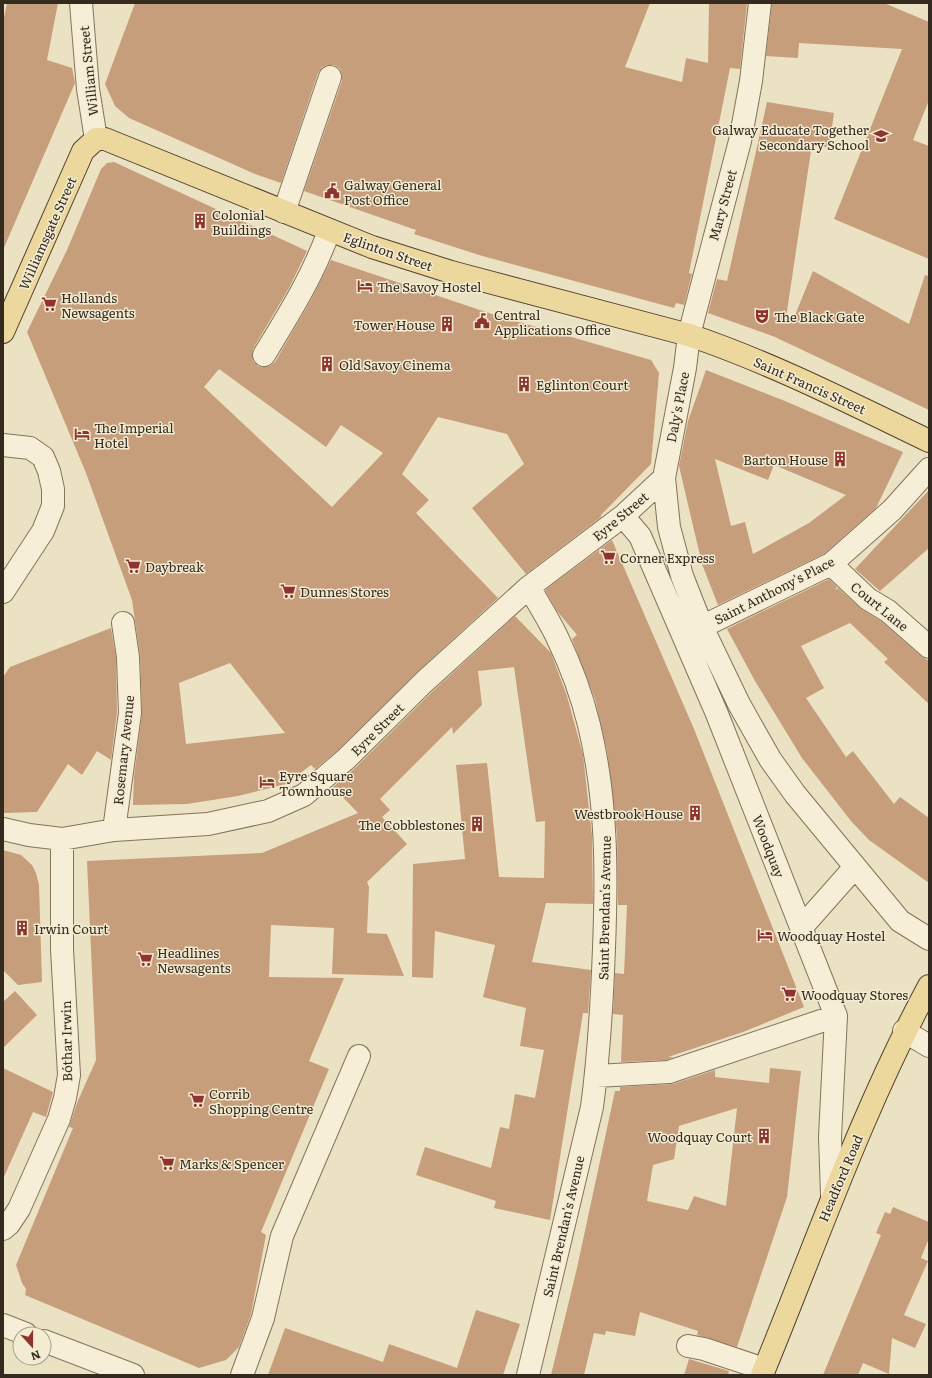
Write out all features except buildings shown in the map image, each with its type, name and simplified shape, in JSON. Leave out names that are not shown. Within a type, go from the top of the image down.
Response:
[{"type":"main road","name":"Eglinton Street","points":[[96,139],[114,142],[372,247],[451,272],[688,335]]},
{"type":"main road","name":"Williamsgate Street","points":[[3,332],[83,151],[96,139]]},
{"type":"main road","name":"Saint Francis Street","points":[[688,335],[720,346],[812,384],[929,441]]},
{"type":"main road","name":"Headford Road","points":[[764,1373],[832,1195],[904,1032],[929,986]]},
{"type":"street","name":"William Street","points":[[81,3],[88,89],[96,139]]},
{"type":"street","name":"Mary Street","points":[[688,335],[740,141],[751,81],[760,3]]},
{"type":"street","points":[[284,212],[330,77]]},
{"type":"street","points":[[264,355],[304,290],[318,261],[330,230]]},
{"type":"street","name":"Daly's Place","points":[[664,478],[684,368],[688,335]]},
{"type":"street","points":[[3,445],[30,448],[43,457],[50,471],[53,489],[53,506],[43,531],[3,592]]},
{"type":"street","name":"Saint Anthony's Place","points":[[682,636],[831,564],[892,510],[929,469]]},
{"type":"street","points":[[664,478],[669,527],[682,576],[702,627],[739,704],[770,759],[794,794],[900,922],[929,939]]},
{"type":"street","name":"Eyre Street","points":[[3,830],[29,835],[62,838],[114,830],[208,824],[268,811],[304,795],[346,759],[424,682],[529,587],[623,516],[664,478]]},
{"type":"street","name":"Woodquay","points":[[623,516],[640,536],[717,714],[836,1016],[830,1137],[832,1195]]},
{"type":"street","name":"Court Lane","points":[[831,564],[868,599],[888,611],[929,647]]},
{"type":"street","name":"Saint Brendan's Avenue","points":[[528,1375],[592,1107],[596,1076],[603,979],[607,876],[604,808],[589,725],[578,690],[557,637],[529,587]]},
{"type":"street","name":"Rosemary Avenue","points":[[114,830],[130,713],[128,665],[123,623]]},
{"type":"street","name":"Bóthar Irwin","points":[[3,1229],[9,1224],[19,1209],[59,1119],[69,1075],[62,949],[62,838]]},
{"type":"street","points":[[801,928],[854,867]]},
{"type":"street","points":[[596,1076],[669,1072],[836,1016]]},
{"type":"street","points":[[904,1032],[929,1046]]},
{"type":"street","points":[[242,1375],[263,1318],[282,1236],[359,1056]]},
{"type":"street","points":[[52,1344],[133,1375]]},
{"type":"street","points":[[688,1346],[704,1349],[764,1373]]},
{"type":"place","name":"Galway Educate Together Secondary School","points":[[881,136]]},
{"type":"place","name":"Galway General Post Office","points":[[332,191]]},
{"type":"place","name":"Colonial Buildings","points":[[200,221]]},
{"type":"place","name":"The Savoy Hostel","points":[[365,286]]},
{"type":"place","name":"Hollands Newsagents","points":[[49,304]]},
{"type":"place","name":"The Black Gate","points":[[762,316]]},
{"type":"place","name":"Central Applications Office","points":[[482,321]]},
{"type":"place","name":"Tower House","points":[[447,324]]},
{"type":"place","name":"Old Savoy Cinema","points":[[327,364]]},
{"type":"place","name":"Eglinton Court","points":[[524,384]]},
{"type":"place","name":"The Imperial Hotel","points":[[82,434]]},
{"type":"place","name":"Barton House","points":[[840,459]]},
{"type":"place","name":"Corner Express","points":[[608,557]]},
{"type":"place","name":"Daybreak","points":[[133,566]]},
{"type":"place","name":"Dunnes Stores","points":[[288,591]]},
{"type":"place","name":"Eyre Square Townhouse","points":[[267,782]]},
{"type":"place","name":"Westbrook House","points":[[695,813]]},
{"type":"place","name":"The Cobblestones","points":[[477,824]]},
{"type":"place","name":"Irwin Court","points":[[22,928]]},
{"type":"place","name":"Woodquay Hostel","points":[[765,935]]},
{"type":"place","name":"Headlines Newsagents","points":[[145,959]]},
{"type":"place","name":"Woodquay Stores","points":[[789,994]]},
{"type":"place","name":"Corrib Shopping Centre","points":[[197,1100]]},
{"type":"place","name":"Woodquay Court","points":[[764,1136]]},
{"type":"place","name":"Marks & Spencer","points":[[167,1163]]}]
